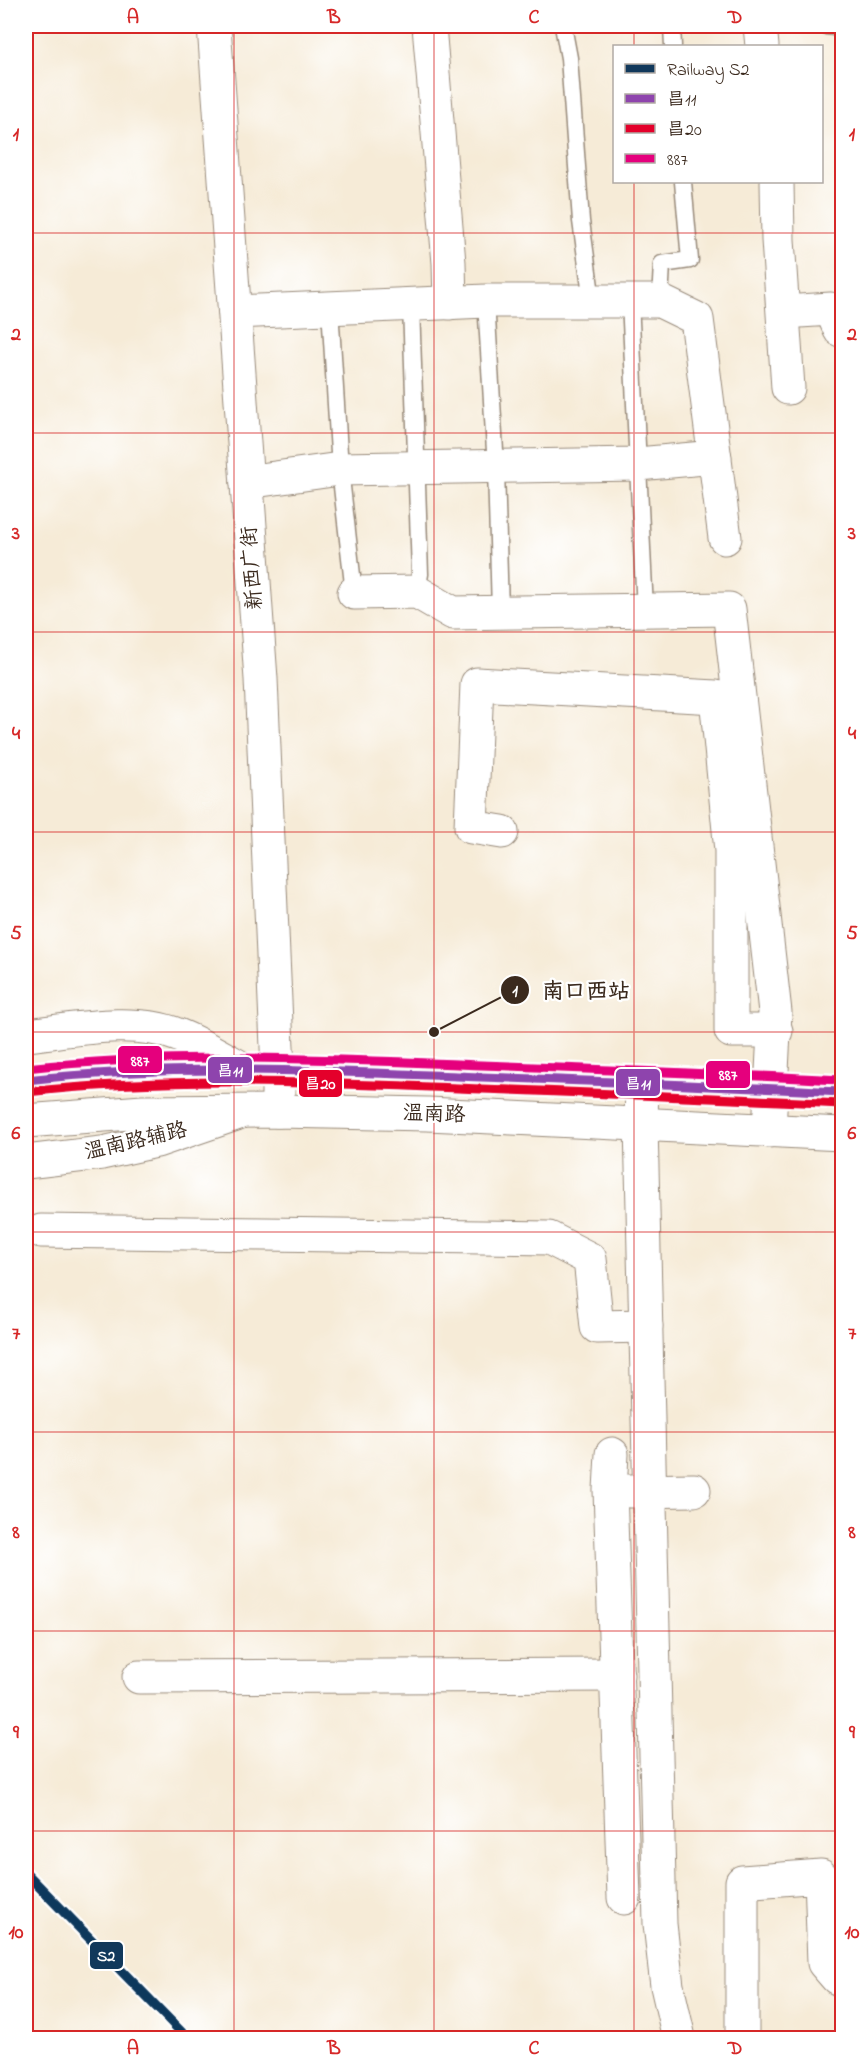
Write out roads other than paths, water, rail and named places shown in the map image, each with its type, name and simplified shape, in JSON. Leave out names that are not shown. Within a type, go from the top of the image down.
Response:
[{"type":"street","name":"新西广街","points":[[214,26],[261,679],[278,1111]]},
{"type":"street","points":[[429,26],[449,263],[450,303]]},
{"type":"street","points":[[760,26],[762,45]]},
{"type":"street","points":[[777,183],[778,240],[788,388]]},
{"type":"street","points":[[235,312],[486,302],[645,302],[697,319],[725,538]]},
{"type":"street","points":[[784,312],[839,313]]},
{"type":"street","points":[[247,482],[340,469],[638,464],[715,457]]},
{"type":"street","points":[[354,593],[417,592],[453,613],[729,609],[775,1012],[776,1031],[769,1131]]},
{"type":"street","points":[[502,832],[471,827],[477,684],[716,697],[731,851],[731,1032],[776,1031]]},
{"type":"street","points":[[26,1035],[115,1026],[145,1028],[177,1035],[245,1070]]},
{"type":"street","name":"温南路","points":[[26,1080],[80,1073],[195,1068],[843,1092]]},
{"type":"street","points":[[642,1083],[641,1125],[660,1924],[667,1986],[679,2038]]},
{"type":"street","name":"温南路辅路","points":[[26,1162],[102,1153],[157,1141],[245,1111]]},
{"type":"street","name":"温南路","points":[[26,1121],[143,1112],[278,1111],[428,1114],[843,1134]]},
{"type":"street","points":[[41,1231],[549,1238],[590,1259],[597,1327],[646,1326]]},
{"type":"street","points":[[612,1454],[609,1490],[624,1898]]},
{"type":"street","points":[[609,1490],[650,1492],[694,1490]]},
{"type":"street","points":[[139,1677],[617,1675]]},
{"type":"street","points":[[742,2038],[742,1882],[820,1876],[824,1963],[837,1978],[843,1980]]},
{"type":"lane","points":[[563,26],[569,58],[581,221],[592,302]]},
{"type":"lane","points":[[672,26],[673,45]]},
{"type":"lane","points":[[826,26],[843,28]]},
{"type":"lane","points":[[645,610],[638,464],[645,302],[662,264],[690,260],[683,183]]},
{"type":"lane","points":[[486,302],[496,468],[500,612]]},
{"type":"lane","points":[[411,305],[420,574],[417,592]]},
{"type":"lane","points":[[330,308],[340,469],[354,593]]},
{"type":"rail line","name":"S2","points":[[26,1873],[187,2038]]},
{"type":"place","name":"南口西站","points":[[434,1032]]}]
